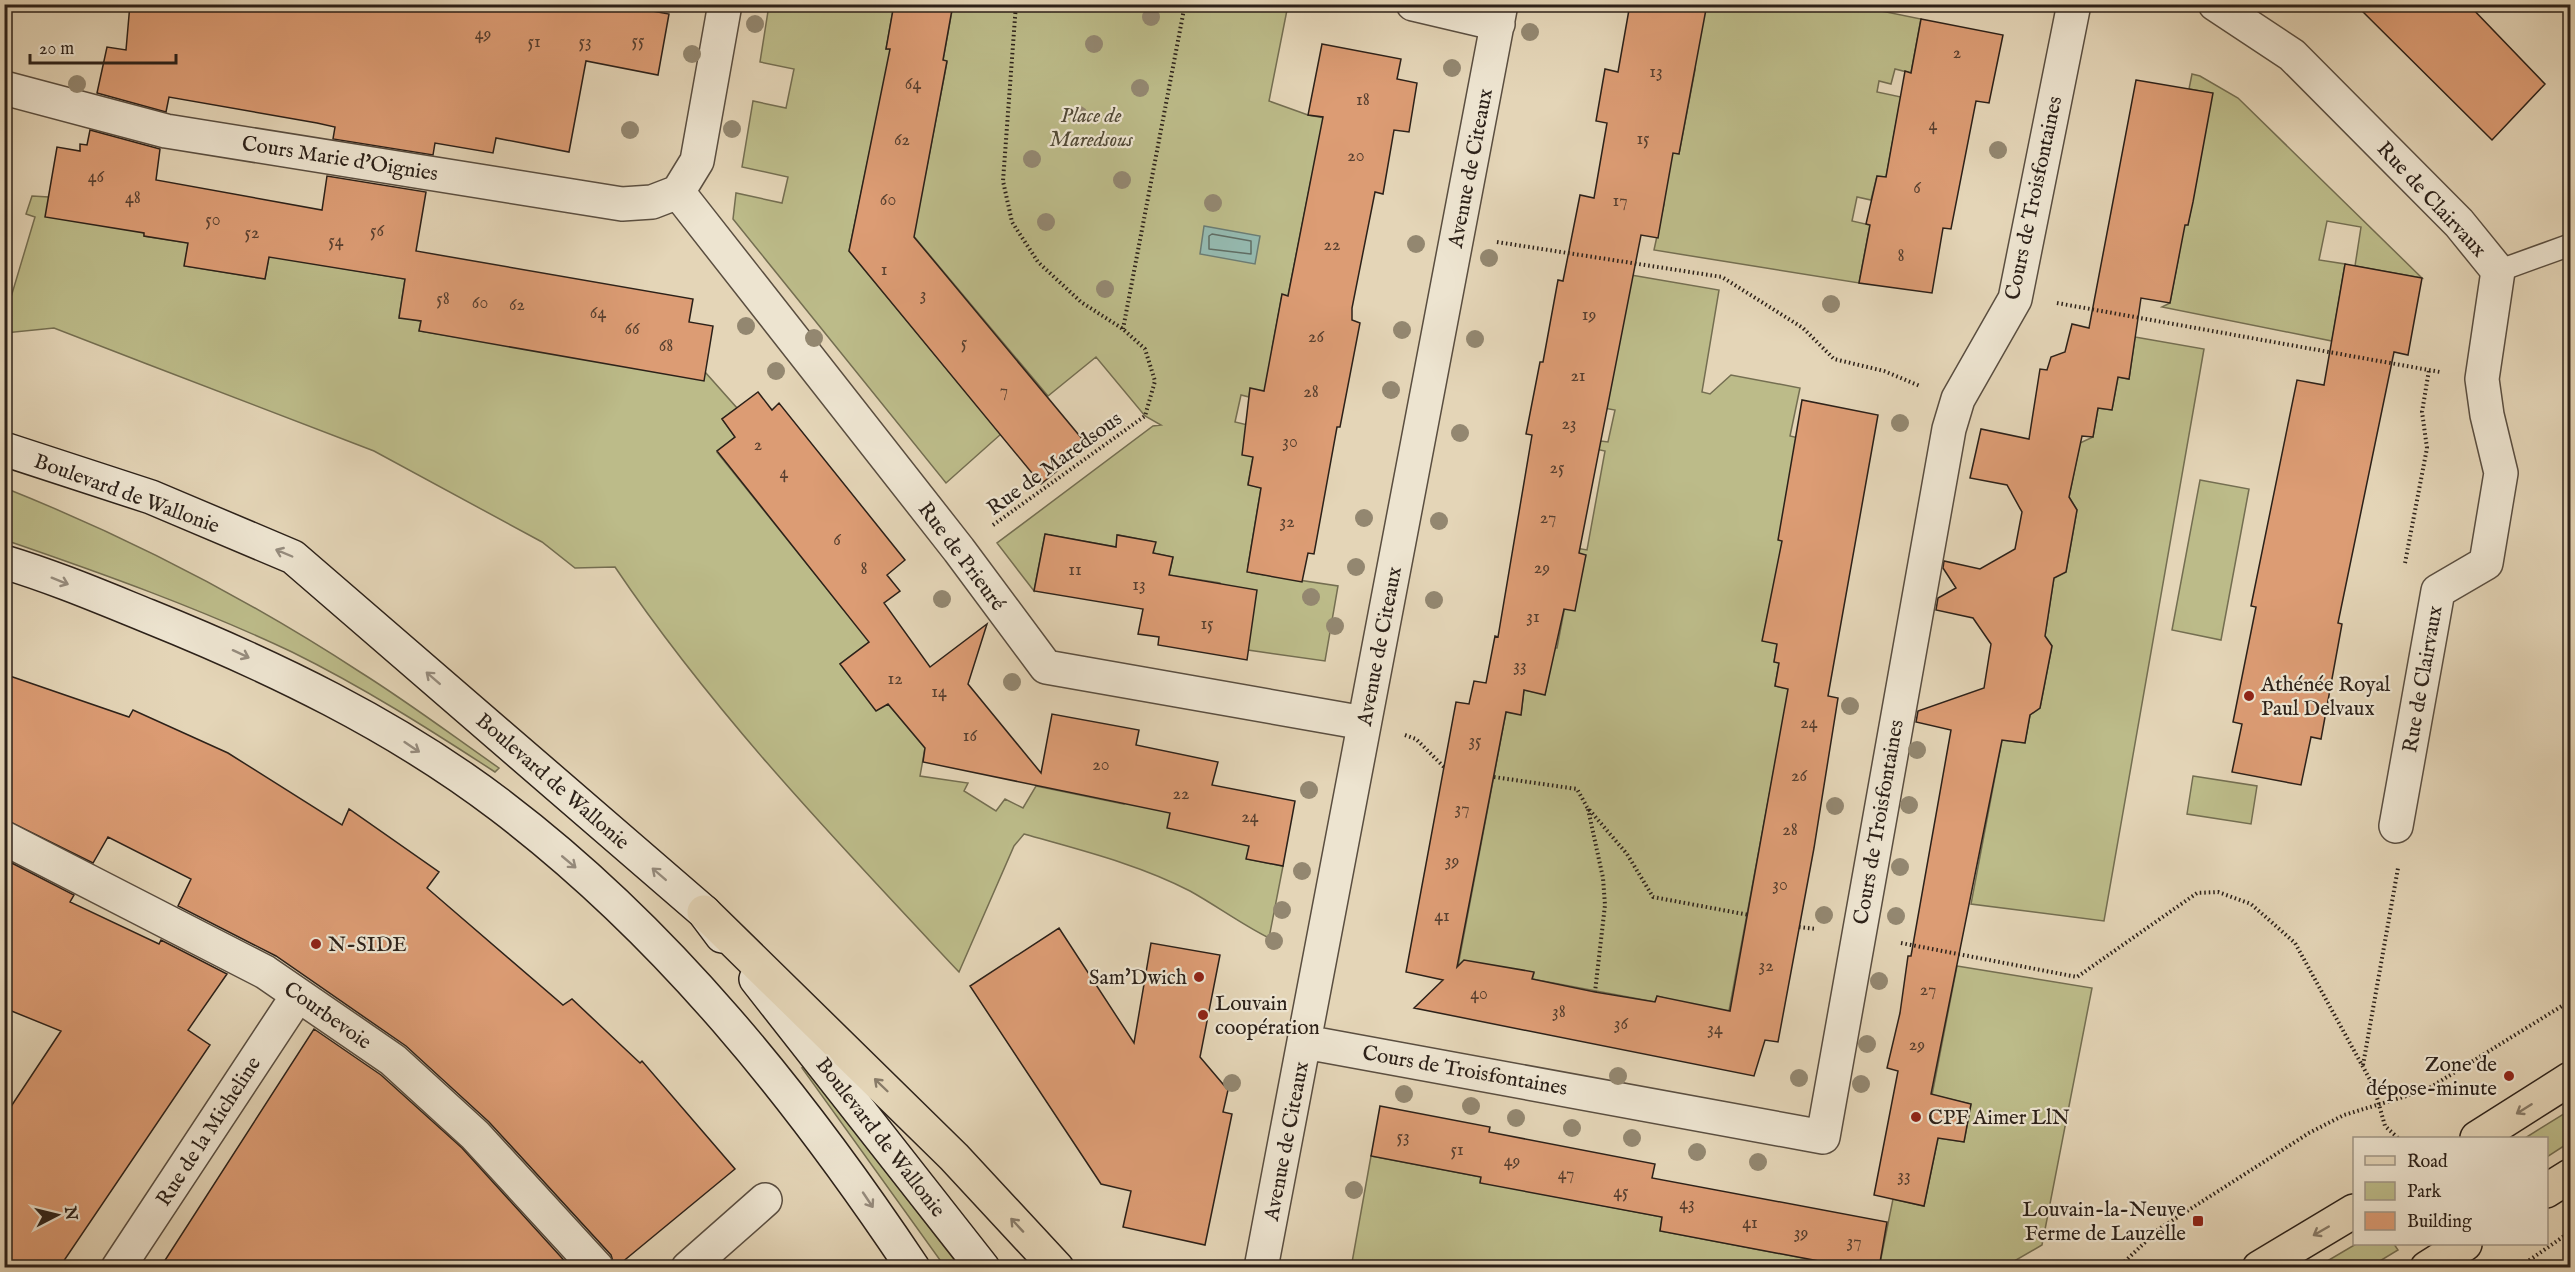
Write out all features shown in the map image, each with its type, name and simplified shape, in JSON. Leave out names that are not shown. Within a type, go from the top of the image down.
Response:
[{"type":"main road","points":[[704,912],[954,1157],[1057,1268]]},
{"type":"main road","points":[[2479,1137],[2571,1079]]},
{"type":"main road","points":[[2548,1190],[2571,1176]]},
{"type":"main road","points":[[2259,1268],[2353,1212]]},
{"type":"main road","points":[[2427,1268],[2463,1245]]},
{"type":"street","points":[[678,192],[697,161],[725,4]]},
{"type":"street","name":"Avenue de Citeaux","points":[[1261,1268],[1499,14],[1413,4]]},
{"type":"street","name":"Cours de Troisfontaines","points":[[1305,1042],[1823,1137],[1857,935],[1949,429],[1958,399],[2015,299],[2074,4]]},
{"type":"street","name":"Rue de Clairvaux","points":[[2215,4],[2292,55],[2459,223],[2498,271],[2482,380],[2487,415],[2501,473],[2487,564],[2438,591],[2396,826]]},
{"type":"street","name":"Cours Marie d'Oignies","points":[[4,88],[166,131],[622,204],[652,202],[678,192]]},
{"type":"street","name":"Rue de Prieuré","points":[[678,192],[959,550],[1046,667],[1364,723]]},
{"type":"street","name":"Boulevard de Wallonie","points":[[4,449],[151,496],[293,557],[704,912],[983,1268]]},
{"type":"street","points":[[4,562],[46,575],[242,654],[391,733],[501,806],[590,880],[719,1009],[839,1159],[913,1268]]},
{"type":"street","name":"Courbevoie","points":[[4,838],[265,972],[393,1060],[475,1135],[597,1268]]},
{"type":"street","name":"Rue de la Micheline","points":[[118,1268],[298,994]]},
{"type":"street","points":[[688,1268],[765,1200]]},
{"type":"lane","points":[[2498,271],[2571,245]]},
{"type":"path","points":[[1016,4],[1003,181],[1012,222],[1038,262],[1082,302],[1123,329],[1185,4]]},
{"type":"path","points":[[1457,237],[1722,277],[1803,328],[1834,360],[1884,371],[1958,399]]},
{"type":"path","points":[[2015,299],[2076,306],[2482,380]]},
{"type":"path","name":"Rue de Maredsous","points":[[959,550],[1145,416],[1155,381],[1145,349],[1123,329]]},
{"type":"path","points":[[2429,370],[2422,412],[2427,448],[2404,562],[2438,591]]},
{"type":"path","points":[[1494,777],[1577,789],[1587,807],[1627,854],[1653,897],[1749,915]]},
{"type":"path","points":[[1587,807],[1603,878],[1605,905],[1595,992]]},
{"type":"path","points":[[2362,1066],[2398,871],[2396,826]]},
{"type":"path","points":[[1857,935],[2077,977],[2197,893],[2218,892],[2251,904],[2295,943],[2380,1102],[2385,1126],[2397,1137]]},
{"type":"path","points":[[2118,1268],[2159,1229],[2309,1133],[2344,1115],[2380,1102],[2426,1090],[2571,1000]]},
{"type":"path","points":[[2518,1268],[2571,1232]]},
{"type":"green space","points":[[769,5],[894,5],[886,49],[891,49],[849,251],[1001,434],[946,483],[733,219],[736,193],[782,203],[788,177],[742,167],[753,101],[786,108],[794,69],[760,62]]},
{"type":"green space","name":"Place de Maredsous","points":[[953,5],[1288,5],[1269,101],[1308,115],[1330,119],[1311,180],[1288,296],[1282,295],[1272,349],[1274,393],[1250,389],[1249,397],[1241,395],[1235,422],[1248,425],[1253,457],[1248,484],[1261,488],[1248,566],[1253,567],[1252,573],[1338,586],[1325,661],[1248,650],[1220,583],[1169,575],[1173,557],[1153,553],[1155,542],[1118,535],[1116,547],[1045,534],[1034,591],[997,543],[1153,426],[1161,425],[1145,416],[1096,357],[1048,396],[911,233],[926,171],[947,62],[943,60]]},
{"type":"green space","points":[[1698,5],[1852,5],[1921,19],[1911,73],[1895,69],[1891,84],[1879,81],[1877,92],[1901,97],[1886,177],[1877,176],[1871,200],[1857,197],[1852,221],[1870,225],[1859,283],[1654,250],[1664,204],[1668,152],[1679,154],[1695,70]]},
{"type":"green space","points":[[2192,74],[2200,76],[2238,98],[2422,278],[2355,266],[2361,227],[2327,221],[2319,260],[2345,264],[2332,341],[2162,307],[2170,303],[2179,255],[2177,223],[2188,225],[2212,93],[2189,89]]},
{"type":"green space","points":[[32,196],[49,197],[144,233],[144,236],[188,243],[185,266],[265,279],[269,256],[405,279],[399,317],[421,321],[419,331],[528,349],[705,372],[737,408],[722,419],[735,437],[717,452],[843,609],[877,636],[840,664],[876,710],[888,704],[925,748],[920,776],[968,783],[964,791],[996,811],[1005,799],[1023,808],[1036,786],[1124,804],[1127,789],[1250,840],[1247,859],[1283,866],[1269,938],[1170,881],[1109,858],[1024,834],[1014,846],[959,972],[823,826],[735,726],[653,621],[615,567],[575,568],[542,542],[374,451],[54,328],[5,333],[5,317],[35,217],[26,214]]},
{"type":"green space","points":[[1631,275],[1719,290],[1702,392],[1710,394],[1731,375],[1800,388],[1790,436],[1803,439],[1793,544],[1774,662],[1779,663],[1775,686],[1789,689],[1728,1016],[1657,996],[1655,1002],[1532,979],[1534,973],[1500,973],[1458,966],[1506,712],[1521,714],[1524,690],[1545,694],[1554,648],[1557,648],[1576,548],[1587,550],[1605,451],[1591,448],[1593,440],[1608,442],[1615,410],[1598,407]]},
{"type":"green space","points":[[2135,337],[2204,349],[2104,921],[1971,904],[2002,740],[2025,743],[2030,715],[2040,708],[2052,646],[2045,636],[2054,578],[2066,572],[2077,510],[2069,497],[2080,443],[2093,437],[2098,408],[2112,410],[2118,377],[2129,379]]},
{"type":"green space","points":[[2200,480],[2249,489],[2221,640],[2172,630]]},
{"type":"green space","points":[[5,488],[97,527],[187,571],[275,619],[378,683],[499,768],[495,772],[370,694],[292,652],[150,592],[5,540]]},
{"type":"green space","points":[[2193,776],[2257,786],[2251,824],[2187,814]]},
{"type":"green space","points":[[1957,966],[2092,988],[2042,1245],[2004,1267],[1879,1268],[1893,1199],[1924,1206],[1938,1138],[1964,1142],[1971,1104],[1932,1095]]},
{"type":"green space","points":[[805,1067],[960,1267],[945,1267],[802,1068]]},
{"type":"green space","points":[[2570,1110],[2570,1142],[2548,1156],[2548,1137],[2527,1137]]},
{"type":"green space","points":[[1371,1156],[1481,1177],[1480,1182],[1662,1217],[1660,1231],[1856,1268],[1351,1268]]},
{"type":"green space","points":[[2354,1245],[2395,1245],[2398,1250],[2370,1267],[2317,1267]]},
{"type":"water","points":[[1204,226],[1260,236],[1255,264],[1200,254]]},
{"type":"building","points":[[130,4],[613,4],[669,14],[658,75],[586,61],[569,152],[496,138],[493,153],[435,143],[433,155],[333,139],[335,127],[317,123],[169,97],[166,112],[97,93],[107,47],[126,50]]},
{"type":"building","points":[[894,4],[953,4],[943,60],[947,61],[914,237],[1088,446],[1041,484],[849,251],[890,49],[886,49]]},
{"type":"building","points":[[1630,4],[1707,4],[1679,154],[1673,153],[1658,238],[1641,235],[1579,553],[1586,555],[1575,611],[1564,609],[1545,695],[1524,690],[1521,715],[1506,712],[1457,967],[1464,960],[1534,972],[1532,979],[1595,992],[1655,1002],[1657,996],[1730,1011],[1788,689],[1775,686],[1779,663],[1774,662],[1777,644],[1762,641],[1782,541],[1778,540],[1802,400],[1878,415],[1828,696],[1838,698],[1814,848],[1778,1042],[1765,1040],[1754,1076],[1414,1008],[1443,980],[1406,972],[1456,702],[1469,704],[1474,681],[1486,683],[1495,636],[1498,637],[1532,435],[1526,434],[1540,362],[1543,362],[1558,280],[1563,281],[1580,195],[1594,198],[1607,123],[1596,121],[1605,69],[1618,72]]},
{"type":"building","points":[[2355,4],[2468,4],[2545,84],[2492,140]]},
{"type":"building","points":[[1921,19],[2003,35],[1989,103],[1976,101],[1951,229],[1943,228],[1932,293],[1859,283],[1870,225],[1866,224],[1877,176],[1886,177],[1905,71],[1911,73]]},
{"type":"building","points":[[1322,44],[1401,59],[1397,79],[1417,83],[1409,132],[1394,130],[1383,194],[1375,192],[1352,308],[1352,320],[1360,323],[1340,427],[1337,427],[1314,554],[1308,553],[1302,582],[1247,572],[1261,488],[1248,485],[1253,457],[1242,455],[1250,388],[1264,391],[1282,294],[1288,296],[1323,117],[1308,115]]},
{"type":"building","points":[[2136,80],[2213,93],[2193,202],[2188,225],[2185,225],[2170,303],[2141,298],[2129,379],[2118,377],[2112,410],[2098,408],[2093,437],[2082,436],[2069,497],[2077,510],[2066,572],[2054,578],[2045,636],[2052,646],[2040,708],[2030,715],[2025,743],[2002,740],[1931,1094],[1971,1104],[1964,1142],[1938,1138],[1924,1206],[1874,1195],[1898,1071],[1887,1068],[1900,1013],[1908,956],[1911,956],[1951,730],[1916,722],[1918,711],[1984,688],[1991,644],[1973,618],[1936,610],[1938,598],[1956,588],[1943,568],[1944,561],[1980,569],[2015,549],[2022,512],[2007,485],[1970,478],[1981,429],[2029,439],[2040,369],[2047,370],[2051,357],[2065,352],[2072,324],[2089,328]]},
{"type":"building","points":[[90,130],[160,149],[156,180],[322,210],[327,176],[426,192],[416,251],[693,299],[689,322],[713,326],[704,381],[419,331],[421,321],[399,318],[405,279],[269,257],[265,279],[184,266],[188,243],[144,236],[144,233],[45,217],[57,147],[80,151],[80,144],[87,145]]},
{"type":"building","points":[[2345,264],[2422,278],[2408,355],[2394,352],[2338,623],[2342,624],[2321,739],[2311,737],[2301,785],[2232,772],[2242,724],[2233,722],[2256,607],[2251,606],[2297,380],[2324,385]]},
{"type":"building","points":[[758,392],[772,410],[779,403],[905,560],[887,575],[900,591],[884,603],[930,667],[987,624],[968,684],[1041,773],[1052,714],[1139,730],[1136,745],[1218,762],[1212,785],[1295,801],[1283,866],[1246,859],[1249,846],[1167,828],[1170,813],[923,762],[925,748],[888,704],[876,711],[840,664],[869,642],[717,451],[735,437],[722,419]]},
{"type":"building","points":[[1045,534],[1116,547],[1117,535],[1156,542],[1153,553],[1173,557],[1169,575],[1257,590],[1247,660],[1158,645],[1159,637],[1138,634],[1143,609],[1034,591]]},
{"type":"building","points":[[4,674],[129,717],[133,710],[228,753],[342,825],[349,809],[439,872],[427,888],[563,1005],[572,999],[640,1063],[642,1061],[735,1169],[615,1268],[611,1255],[489,1122],[406,1046],[276,956],[178,906],[191,879],[108,837],[93,863],[4,819]]},
{"type":"building","points":[[4,859],[74,895],[70,902],[159,944],[161,940],[227,974],[188,1030],[210,1045],[59,1268],[4,1268],[4,1117],[61,1031],[4,1008]]},
{"type":"building","points":[[1059,928],[1134,1043],[1151,943],[1220,955],[1200,1057],[1228,1090],[1223,1112],[1232,1114],[1205,1245],[1123,1227],[1131,1191],[1101,1184],[970,986]]},
{"type":"building","points":[[314,1029],[381,1075],[462,1148],[571,1268],[160,1268]]},
{"type":"building","points":[[1380,1106],[1490,1127],[1489,1132],[1655,1164],[1652,1178],[1887,1222],[1879,1268],[1856,1268],[1660,1231],[1662,1217],[1480,1183],[1481,1177],[1371,1156]]},
{"type":"place","name":"Athénée Royal Paul Delvaux","points":[[2249,696]]},
{"type":"place","name":"N-SIDE","points":[[316,944]]},
{"type":"place","name":"Sam'Dwich","points":[[1199,977]]},
{"type":"place","name":"Louvain coopération","points":[[1203,1015]]},
{"type":"place","name":"Zone de dépose-minute","points":[[2509,1076]]},
{"type":"place","name":"CPF Aimer LlN","points":[[1916,1117]]},
{"type":"place","name":"Louvain-la-Neuve Ferme de Lauzelle","points":[[2198,1221]]}]
